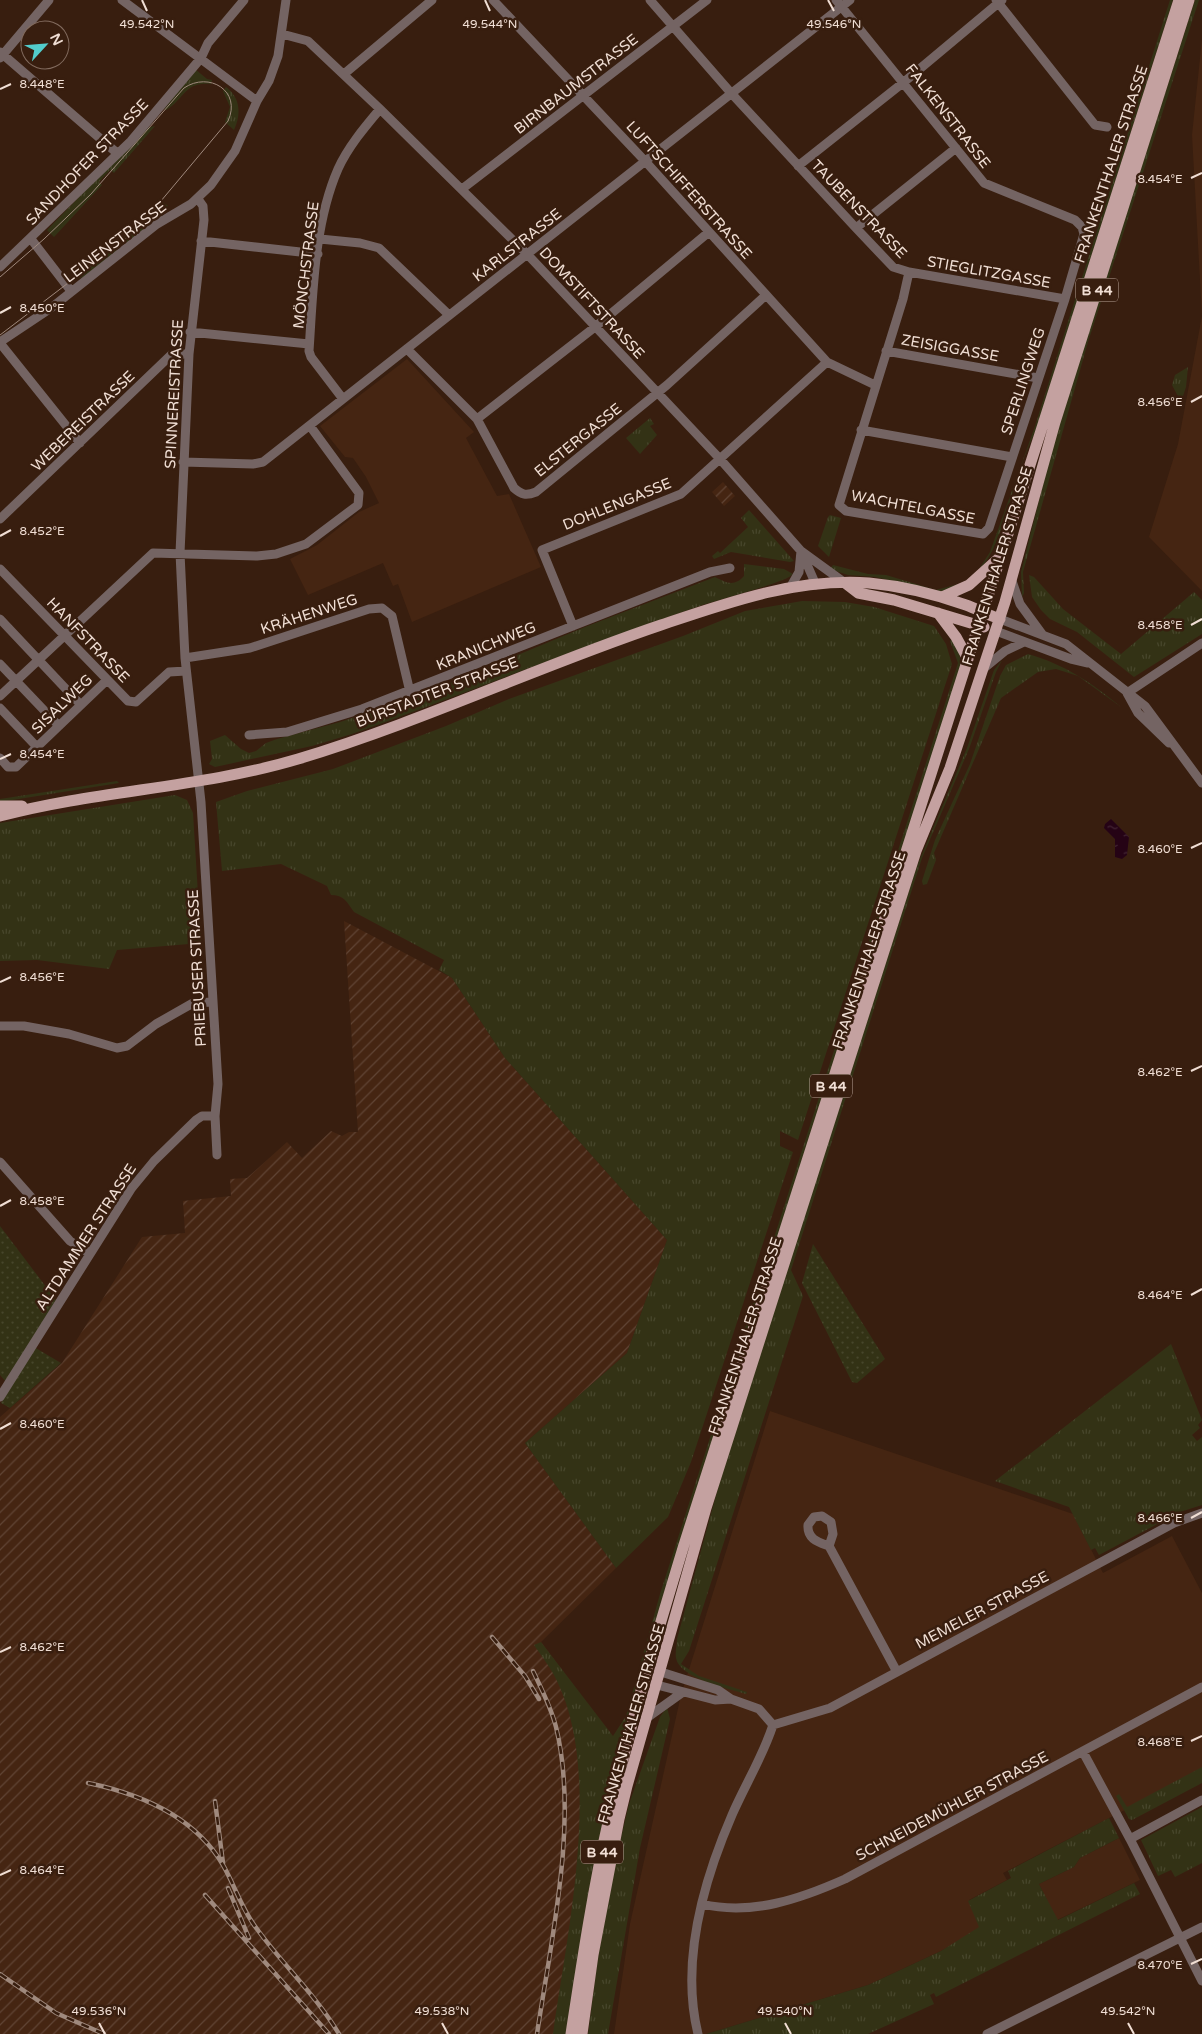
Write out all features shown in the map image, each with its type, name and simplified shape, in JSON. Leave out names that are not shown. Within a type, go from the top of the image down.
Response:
[{"type":"main road","name":"FRANKENTHALER STRASSE","points":[[572,2034],[582,1956],[609,1817],[646,1674],[705,1477],[1179,0]]},
{"type":"main road","name":"FRANKENTHALER STRASSE","points":[[582,2034],[592,1956],[619,1819],[706,1508],[916,850],[950,768],[1000,619],[1055,422],[1188,0]]},
{"type":"main road","points":[[942,597],[969,585],[1000,557]]},
{"type":"main road","points":[[845,583],[858,593],[937,612],[996,631]]},
{"type":"main road","name":"BÜRSTADTER STRASSE","points":[[0,816],[33,807],[199,780],[296,759],[374,733],[612,642],[747,596],[790,588],[845,583],[895,586],[942,597],[1000,619]]},
{"type":"main road","points":[[937,612],[956,636],[968,659]]},
{"type":"main road","name":"BÜRSTADTER STRASSE","points":[[0,806],[33,807]]},
{"type":"main road","points":[[646,1674],[661,1672]]},
{"type":"main road","points":[[646,1674],[658,1685]]},
{"type":"street","points":[[49,0],[1,55],[117,153]]},
{"type":"street","points":[[122,0],[257,101]]},
{"type":"street","name":"SANDHOFER STRASSE","points":[[0,267],[131,141],[202,58],[208,44],[244,0]]},
{"type":"street","points":[[198,198],[211,185],[235,151],[257,101],[269,81],[278,56],[286,0]]},
{"type":"street","points":[[344,74],[432,0]]},
{"type":"street","name":"LUFTSCHIFFERSTRASSE","points":[[493,0],[645,161],[827,362],[875,385]]},
{"type":"street","name":"TAUBENSTRASSE","points":[[650,0],[731,93],[893,267],[909,272],[839,505]]},
{"type":"street","name":"BIRNBAUMSTRASSE","points":[[462,189],[707,0]]},
{"type":"street","name":"KARLSTRASSE","points":[[183,462],[253,464],[263,462],[731,93],[839,3],[850,0]]},
{"type":"street","points":[[798,166],[904,82],[999,1],[1095,125],[1107,127]]},
{"type":"street","name":"FALKENSTRASSE","points":[[839,3],[984,184],[1075,220],[1082,227],[1084,234]]},
{"type":"street","name":"DOMSTIFTSTRASSE","points":[[282,34],[308,41],[462,189],[527,254],[658,392],[801,551]]},
{"type":"street","name":"MÖNCHSTRASSE","points":[[343,399],[311,357],[309,344],[318,254],[325,211],[339,167],[351,147],[380,109]]},
{"type":"street","points":[[856,228],[956,148]]},
{"type":"street","name":"SPINNEREISTRASSE","points":[[198,198],[203,206],[201,241],[188,354],[180,553],[186,670],[199,780]]},
{"type":"street","name":"LEINENSTRASSE","points":[[0,343],[71,292],[157,224],[198,198]]},
{"type":"street","points":[[477,419],[595,327],[709,232]]},
{"type":"street","name":"SPERLINGWEG","points":[[983,534],[989,528],[1065,299],[1084,234]]},
{"type":"street","points":[[31,239],[71,292]]},
{"type":"street","points":[[320,239],[360,243],[379,248],[449,315]]},
{"type":"street","points":[[201,241],[318,254]]},
{"type":"street","name":"STIEGLITZGASSE","points":[[909,272],[1065,299]]},
{"type":"street","name":"ELSTERGASSE","points":[[407,349],[477,419],[514,488],[521,494],[528,495],[536,492],[658,392],[766,294]]},
{"type":"street","points":[[190,332],[309,344]]},
{"type":"street","points":[[0,343],[80,443]]},
{"type":"street","name":"ZEISIGGASSE","points":[[886,351],[1038,378]]},
{"type":"street","name":"WEBEREISTRASSE","points":[[0,519],[172,354],[188,354]]},
{"type":"street","name":"DOHLENGASSE","points":[[573,626],[542,550],[681,494],[827,362]]},
{"type":"street","points":[[0,696],[149,555],[158,552],[257,556],[293,550],[306,544],[358,505],[359,493],[310,426]]},
{"type":"street","points":[[861,430],[1012,457]]},
{"type":"street","name":"WACHTELGASSE","points":[[839,505],[846,511],[983,534]]},
{"type":"street","points":[[801,551],[845,583]]},
{"type":"street","points":[[801,551],[816,585]]},
{"type":"street","points":[[790,588],[799,572],[801,551]]},
{"type":"street","name":"KRANICHWEG","points":[[249,735],[287,732],[362,709],[410,692],[710,572],[730,568]]},
{"type":"street","name":"HANFSTRASSE","points":[[0,569],[128,701],[136,702],[169,672],[186,670]]},
{"type":"street","points":[[1012,581],[1020,604],[1042,634]]},
{"type":"street","name":"KRÄHENWEG","points":[[185,658],[250,648],[370,609],[382,608],[392,616],[410,692]]},
{"type":"street","points":[[1000,619],[1066,644],[1079,652],[1088,663],[1145,706],[1202,783]]},
{"type":"street","points":[[0,620],[81,705]]},
{"type":"street","points":[[996,631],[1071,659],[1088,663]]},
{"type":"street","points":[[983,669],[1005,651],[1024,642]]},
{"type":"street","points":[[1127,694],[1202,643]]},
{"type":"street","points":[[0,664],[59,726]]},
{"type":"street","name":"SISALWEG","points":[[0,758],[12,768],[37,747],[107,680]]},
{"type":"street","points":[[0,708],[37,747]]},
{"type":"street","name":"PRIEBUSER STRASSE","points":[[199,780],[218,1084],[215,1116],[217,1155]]},
{"type":"street","points":[[0,1026],[24,1026],[69,1034],[117,1048],[127,1046],[156,1024],[192,1004],[212,1002]]},
{"type":"street","name":"ALTDAMMER STRASSE","points":[[0,1397],[130,1189],[154,1161],[196,1120],[202,1116],[215,1116]]},
{"type":"street","points":[[0,1162],[70,1241],[89,1253]]},
{"type":"street","name":"MEMELER STRASSE","points":[[773,1725],[830,1708],[1174,1524],[1202,1513]]},
{"type":"street","points":[[829,1546],[897,1672]]},
{"type":"street","points":[[661,1672],[718,1690],[731,1699],[759,1709],[773,1725],[731,1816],[702,1904],[694,1937],[692,1969],[692,1992],[698,2034]]},
{"type":"street","points":[[658,1685],[715,1700],[731,1699]]},
{"type":"street","name":"SCHNEIDEMÜHLER STRASSE","points":[[702,1904],[723,1909],[769,1905],[810,1895],[845,1880],[1202,1688]]},
{"type":"street","points":[[648,1716],[683,1692]]},
{"type":"street","points":[[1083,1752],[1130,1839],[1202,1981]]},
{"type":"street","points":[[1130,1839],[1202,1800]]},
{"type":"street","points":[[987,2034],[1202,1927]]},
{"type":"shaded area","points":[[1202,39],[1202,316],[1192,135]]},
{"type":"shaded area","points":[[1202,316],[1202,591],[1149,537],[1178,444]]},
{"type":"shaded area","points":[[407,359],[474,432],[466,438],[497,496],[509,494],[541,567],[412,622],[398,584],[393,586],[383,563],[308,595],[290,559],[317,545],[359,512],[379,503],[366,477],[353,458],[345,457],[320,426]]},
{"type":"shaded area","points":[[723,482],[735,496],[724,506],[712,492]]},
{"type":"shaded area","points":[[344,921],[452,978],[505,1058],[667,1240],[627,1353],[525,1443],[616,1568],[541,1642],[612,1738],[555,2034],[0,2034],[0,1417],[62,1363],[142,1237],[185,1233],[183,1201],[231,1196],[230,1179],[247,1178],[287,1142],[302,1158],[331,1131],[342,1136],[349,1132],[358,1132]]},
{"type":"shaded area","points":[[770,1411],[1073,1514],[1103,1573],[1172,1536],[1202,1593],[1202,1770],[1003,1873],[1007,1880],[969,1900],[981,1928],[941,1951],[868,1985],[706,2034],[614,2034],[630,1924],[681,1695]]},
{"type":"shaded area","points":[[1119,1838],[1140,1880],[1057,1920],[1039,1884],[1074,1867],[1080,1858]]},
{"type":"green space","points":[[1170,0],[1173,0],[1036,430],[1023,462],[998,537],[986,562],[979,569],[990,552],[1034,429]]},
{"type":"green space","points":[[1195,0],[1199,0],[1088,342],[1023,572],[1024,593],[1022,597],[1021,572],[1055,437]]},
{"type":"green space","points":[[195,69],[207,79],[212,80],[211,84],[195,85],[185,92],[172,106],[166,110],[164,109]]},
{"type":"green space","points":[[226,87],[235,96],[237,101],[238,118],[234,130],[225,122],[230,107],[223,91]]},
{"type":"green space","points":[[155,126],[114,173],[110,170],[99,182],[102,185],[54,237],[47,230],[146,128]]},
{"type":"green space","points":[[159,199],[168,206],[162,215],[126,243],[121,244],[119,249],[89,274],[76,279],[70,279],[129,232]]},
{"type":"green space","points":[[1188,367],[1186,387],[1181,402],[1172,385],[1175,375]]},
{"type":"green space","points":[[650,418],[654,424],[650,426],[657,435],[640,454],[626,438]]},
{"type":"green space","points":[[749,510],[794,561],[790,562],[731,552],[714,559],[712,556],[718,551],[720,553],[748,527],[741,518]]},
{"type":"green space","points":[[830,515],[841,518],[829,557],[818,546]]},
{"type":"green space","points":[[744,564],[784,569],[793,574],[778,582],[697,607],[610,638],[352,734],[312,746],[215,767],[209,764],[212,759],[210,741],[225,735],[241,749],[249,753],[256,751],[266,743],[277,739],[340,722],[416,697],[585,627],[715,577],[730,583],[737,582],[744,576]]},
{"type":"green space","points":[[833,565],[868,574],[886,575],[936,590],[958,584],[944,592],[875,577],[848,575],[830,569]]},
{"type":"green space","points":[[1029,575],[1034,577],[1063,609],[1121,654],[1194,592],[1202,600],[1202,634],[1134,677],[1077,632],[1050,619],[1032,597]]},
{"type":"green space","points":[[802,601],[845,602],[874,607],[934,626],[946,644],[952,664],[798,1140],[780,1131],[780,1146],[793,1152],[691,1462],[668,1517],[616,1568],[525,1443],[627,1353],[667,1240],[505,1058],[452,978],[439,970],[444,960],[354,912],[342,898],[331,895],[327,886],[281,864],[222,871],[216,802],[247,791],[333,769],[446,726],[509,699],[683,636],[745,611]]},
{"type":"green space","points":[[952,639],[959,651],[961,664],[642,1665],[628,1716],[566,2034],[553,2034],[573,1903],[578,1855],[580,1807],[578,1762],[571,1719],[557,1681],[534,1645],[541,1642],[613,1736],[626,1716],[660,1594],[958,663],[950,641]]},
{"type":"green space","points":[[1028,654],[1054,663],[1077,675],[1121,707],[1078,676],[1056,669],[1038,672],[1001,698],[934,853],[936,860],[927,884],[923,885],[922,881],[935,840],[970,764],[1000,676],[1006,665]]},
{"type":"green space","points":[[1002,660],[969,749],[922,858],[791,1270],[803,1296],[689,1651],[681,1664],[699,1676],[747,1692],[746,1694],[706,1682],[686,1671],[679,1665],[676,1658],[677,1639],[724,1466],[917,866],[967,748],[994,670]]},
{"type":"green space","points":[[117,781],[119,783],[0,802],[0,799]]},
{"type":"green space","points":[[175,795],[187,800],[193,813],[201,943],[117,950],[109,969],[37,960],[0,961],[0,823]]},
{"type":"green space","points":[[0,1226],[56,1300],[6,1382],[0,1375]]},
{"type":"green space","points":[[813,1244],[885,1359],[857,1383],[852,1382],[802,1283]]},
{"type":"green space","points":[[1171,1344],[1202,1420],[1198,1425],[1200,1428],[1192,1435],[1197,1441],[1202,1437],[1202,1505],[1180,1512],[1099,1555],[1095,1548],[1091,1550],[1069,1507],[995,1481]]},
{"type":"green space","points":[[34,1347],[61,1363],[10,1408],[1,1403]]},
{"type":"green space","points":[[667,1707],[670,1719],[640,1848],[608,2034],[588,2034],[598,1957],[615,1863],[629,1804],[660,1717]]},
{"type":"green space","points":[[1202,1767],[1202,1783],[1132,1820],[1129,1819],[1116,1796],[1119,1794],[1127,1807]]},
{"type":"green space","points":[[1202,1807],[1202,1863],[1175,1877],[1171,1870],[1158,1876],[1141,1840]]},
{"type":"green space","points":[[1109,1818],[1119,1838],[1080,1858],[1074,1867],[1039,1884],[1058,1920],[1134,1883],[1140,1894],[936,1997],[934,1993],[930,1995],[934,2004],[868,2034],[706,2034],[868,1985],[941,1951],[979,1927],[968,1901],[1011,1878],[1008,1871]]},
{"type":"water","points":[[1111,819],[1129,837],[1127,855],[1122,859],[1115,857],[1115,839],[1104,828],[1105,824]]},
{"type":"tram line","points":[[0,277],[44,239],[91,194],[184,88],[194,83],[203,82],[213,83],[221,87],[231,101],[228,121],[145,220],[122,242]]},
{"type":"tram line","points":[[0,335],[127,238]]},
{"type":"railway","points":[[492,1637],[525,1676],[539,1699]]},
{"type":"railway","points":[[533,1671],[549,1706],[556,1727],[562,1763],[565,1801],[560,1880],[537,2034]]},
{"type":"railway","points":[[88,1783],[147,1801],[165,1810],[198,1833],[223,1865],[252,1922],[310,1993],[339,2034]]},
{"type":"railway","points":[[215,1801],[223,1863]]},
{"type":"railway","points":[[228,1888],[249,1938]]},
{"type":"railway","points":[[205,1895],[329,2034]]},
{"type":"railway","points":[[0,1974],[56,2013],[104,2034]]}]
